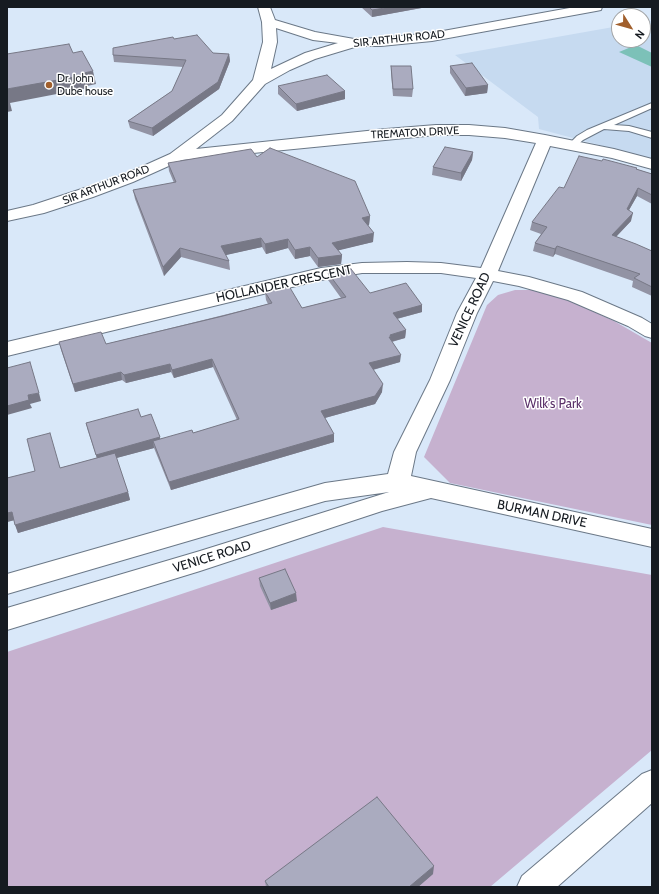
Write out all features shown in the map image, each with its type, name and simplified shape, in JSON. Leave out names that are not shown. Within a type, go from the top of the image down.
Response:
[{"type":"street","points":[[260,81],[270,42],[269,22],[264,7]]},
{"type":"street","name":"SIR ARTHUR ROAD","points":[[7,216],[38,209],[87,194],[176,157],[227,118],[260,81],[285,67],[310,56],[357,42],[381,42],[432,37],[596,7]]},
{"type":"street","points":[[269,22],[313,36],[332,40],[357,42]]},
{"type":"street","name":"TREMATON DRIVE","points":[[176,157],[386,134],[436,130],[469,130],[545,140],[652,164]]},
{"type":"street","name":"VENICE ROAD","points":[[7,619],[200,561],[400,489],[400,468],[406,452],[440,380],[467,313],[487,274],[545,140]]},
{"type":"street","name":"HOLLANDER CRESCENT","points":[[7,349],[328,273],[362,268],[441,268],[487,274],[548,287],[575,296],[635,322],[652,332]]},
{"type":"street","points":[[7,584],[325,492],[400,489]]},
{"type":"street","name":"BURMAN DRIVE","points":[[400,489],[432,490],[652,538]]},
{"type":"street","points":[[192,530],[200,561]]},
{"type":"street","points":[[533,887],[652,784]]},
{"type":"lane","points":[[572,146],[580,138],[602,126],[652,105]]},
{"type":"lane","points":[[602,126],[629,129],[652,135]]},
{"type":"shaded area","points":[[651,21],[652,159],[539,129],[538,117],[455,55],[611,27],[611,48],[651,48]]},
{"type":"shaded area","points":[[629,48],[642,48],[652,53],[652,67],[619,52]]},
{"type":"green space","name":"Wilk's Park","points":[[515,290],[535,290],[557,295],[614,321],[652,343],[652,525],[450,483],[424,457],[487,305],[498,295]]},
{"type":"green space","points":[[383,527],[652,575],[652,750],[490,887],[7,887],[7,652]]},
{"type":"building","points":[[369,7],[391,7],[372,10]]},
{"type":"building","points":[[197,35],[213,53],[229,54],[218,82],[152,128],[128,121],[172,91],[186,60],[113,55],[113,48],[173,37],[174,39]]},
{"type":"building","points":[[69,44],[73,53],[82,51],[93,71],[84,73],[86,75],[7,89],[7,54]]},
{"type":"building","points":[[472,63],[488,85],[466,88],[450,66]]},
{"type":"building","points":[[391,66],[411,66],[413,89],[393,89]]},
{"type":"building","points":[[327,75],[345,91],[296,104],[278,86]]},
{"type":"building","points":[[445,147],[473,152],[461,173],[433,167]]},
{"type":"building","points":[[270,148],[355,181],[370,216],[362,218],[374,233],[332,243],[342,255],[318,258],[310,247],[295,250],[288,239],[265,244],[261,238],[221,246],[229,261],[180,248],[163,267],[133,190],[176,182],[168,163],[251,149],[257,157]]},
{"type":"building","points":[[579,156],[602,161],[603,159],[637,168],[636,169],[652,174],[652,195],[638,188],[627,209],[633,213],[612,235],[652,251],[652,287],[634,278],[640,274],[557,246],[555,249],[535,243],[547,227],[532,222],[559,187],[564,188]]},
{"type":"building","points":[[351,269],[370,293],[406,283],[422,305],[393,313],[406,330],[390,335],[391,337],[389,337],[401,355],[369,363],[383,384],[375,396],[321,411],[334,434],[169,482],[153,441],[192,430],[193,433],[239,419],[212,359],[172,370],[170,364],[124,375],[121,372],[73,384],[59,342],[101,332],[106,344],[223,316],[272,303],[265,292],[289,286],[302,308],[346,297],[328,273]]},
{"type":"building","points":[[30,362],[39,393],[28,395],[29,400],[7,406],[7,368]]},
{"type":"building","points":[[138,409],[141,417],[151,414],[160,437],[96,455],[86,423]]},
{"type":"building","points":[[50,433],[60,468],[115,453],[128,492],[15,525],[12,512],[7,513],[7,478],[35,471],[27,439]]},
{"type":"building","points":[[285,569],[296,593],[270,603],[259,578]]},
{"type":"building","points":[[377,797],[434,866],[409,887],[269,887],[265,881]]},
{"type":"place","name":"Dr. John Dube house","points":[[49,85]]}]
